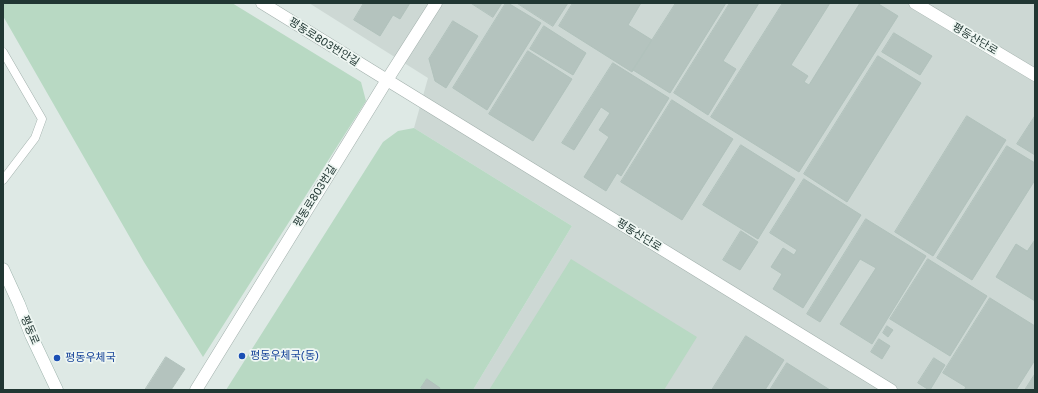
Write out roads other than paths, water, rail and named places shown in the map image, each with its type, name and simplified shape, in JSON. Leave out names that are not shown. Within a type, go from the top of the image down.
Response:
[{"type":"street","name":"평동로803번안길","points":[[262,3],[387,80]]},
{"type":"street","name":"평동로803번길","points":[[196,390],[436,3]]},
{"type":"street","name":"평동산단로","points":[[915,3],[1035,75]]},
{"type":"street","name":"평동산단로","points":[[387,80],[891,390]]},
{"type":"street","name":"평동로","points":[[3,269],[31,335],[57,390]]},
{"type":"lane","points":[[3,52],[42,119],[35,138],[3,180]]},
{"type":"place","name":"평동우체국(동)","points":[[242,356]]},
{"type":"place","name":"평동우체국","points":[[57,358]]}]
